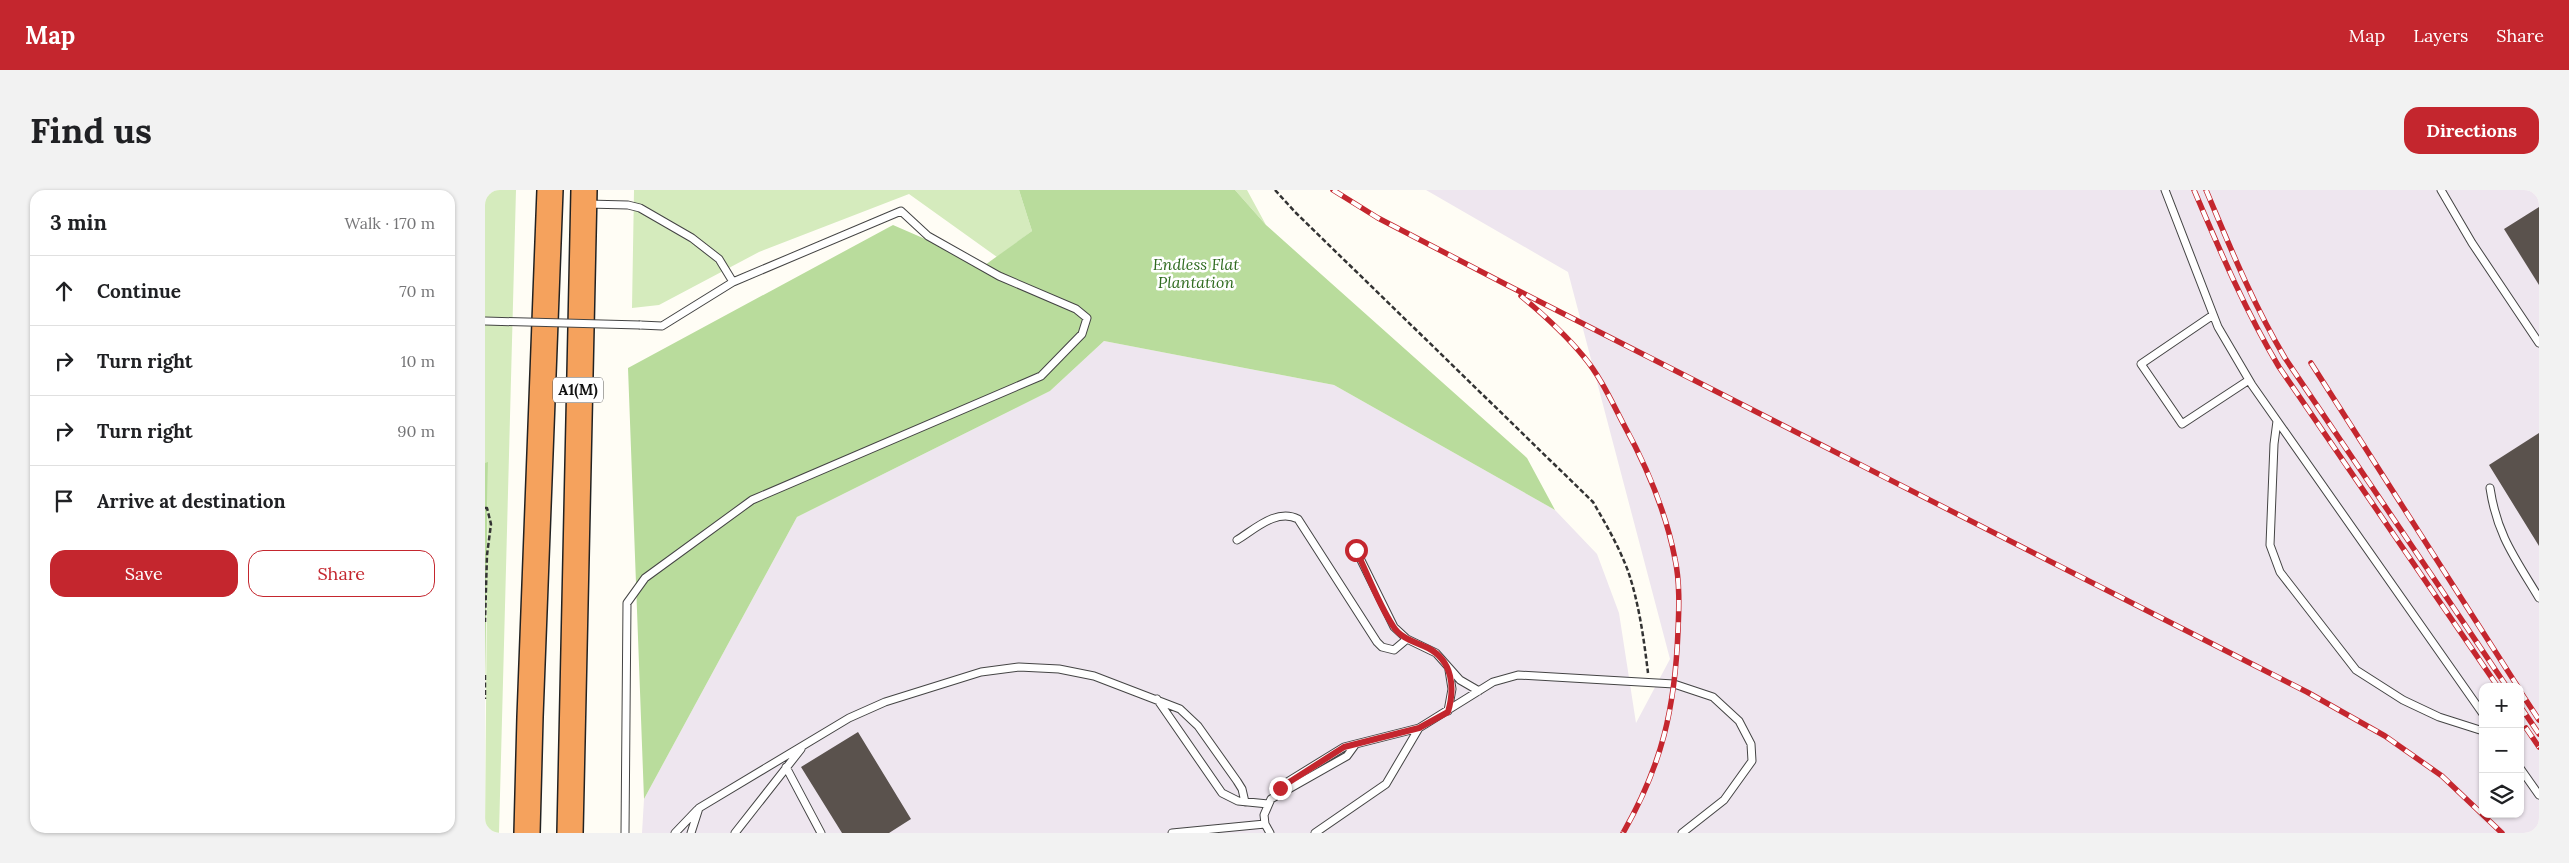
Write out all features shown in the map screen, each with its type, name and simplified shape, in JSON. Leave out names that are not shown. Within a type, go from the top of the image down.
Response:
[{"type":"highway","name":"A1(M)","points":[[527,833],[550,190]]},
{"type":"highway","name":"A1(M)","points":[[570,833],[583,197]]},
{"type":"lane","points":[[2165,190],[2213,315],[2230,349],[2249,380],[2479,708]]},
{"type":"lane","points":[[2441,190],[2472,243],[2539,342]]},
{"type":"lane","points":[[583,197],[640,208],[692,238],[719,260],[733,282]]},
{"type":"lane","points":[[485,322],[662,326],[733,282],[901,211],[928,236],[991,272],[1077,309],[1087,318],[1082,334],[1041,376],[752,500],[645,578],[627,603],[625,833]]},
{"type":"lane","points":[[2213,315],[2141,364],[2182,424],[2249,380]]},
{"type":"lane","points":[[2277,420],[2270,545],[2280,572],[2356,670],[2403,700],[2439,717],[2479,730]]},
{"type":"lane","points":[[2490,488],[2493,509],[2501,535],[2539,598]]},
{"type":"lane","points":[[1237,540],[1278,516],[1291,515],[1298,519],[1377,642],[1383,647],[1394,650],[1407,639]]},
{"type":"lane","points":[[1356,550],[1393,627],[1407,639],[1436,653],[1449,669],[1469,686],[1479,691]]},
{"type":"lane","points":[[675,833],[699,808],[849,718],[885,702],[981,672],[1019,667],[1059,669],[1094,676],[1157,698],[1180,709],[1198,726],[1242,789],[1245,802]]},
{"type":"lane","points":[[1448,712],[1452,689],[1449,669]]},
{"type":"lane","points":[[1270,833],[1265,824],[1264,815],[1268,804],[1278,794],[1284,784],[1344,747],[1419,728],[1448,712],[1493,682],[1518,676],[1674,684],[1713,697],[1739,721],[1751,744],[1752,761],[1724,800],[1681,833]]},
{"type":"lane","points":[[1157,698],[1219,789],[1231,799],[1268,804]]},
{"type":"lane","points":[[1315,833],[1386,784],[1419,728]]},
{"type":"lane","points":[[735,833],[804,744]]},
{"type":"lane","points":[[786,767],[821,833]]},
{"type":"lane","points":[[2524,773],[2539,795]]},
{"type":"lane","points":[[691,833],[699,808]]},
{"type":"lane","points":[[1173,833],[1265,824]]},
{"type":"path","points":[[1275,190],[1295,213],[1593,502],[1610,531],[1628,571],[1644,640],[1649,682]]},
{"type":"path","points":[[485,508],[487,508],[491,524],[487,555],[485,622]]},
{"type":"path","points":[[485,675],[485,699]]},
{"type":"shaded area","points":[[1426,190],[2539,190],[2539,833],[642,833],[644,799],[797,517],[1050,391],[1104,341],[1334,385],[1555,510],[1597,554],[1619,613],[1636,723],[1670,659],[1568,272]]},
{"type":"green space","points":[[485,190],[516,190],[499,833],[485,833],[488,463],[485,463]]},
{"type":"green space","points":[[634,190],[1019,190],[1032,231],[997,257],[909,194],[759,252],[659,305],[632,308]]},
{"type":"green space","name":"Endless Flat Plantation","points":[[1019,190],[1235,190],[1266,225],[1527,458],[1555,510],[1334,385],[1104,341],[1050,391],[797,517],[644,799],[628,368],[893,225],[985,265],[1032,231]]},
{"type":"green space","points":[[1235,190],[1247,190],[1266,225]]},
{"type":"green space","points":[[488,462],[485,699],[485,463]]},
{"type":"building","points":[[2539,207],[2539,285],[2504,229]]},
{"type":"building","points":[[2539,433],[2539,546],[2489,465]]},
{"type":"building","points":[[858,732],[911,819],[889,833],[842,833],[801,767]]},
{"type":"railway","points":[[1333,190],[1378,218],[1509,286],[2307,692],[2385,736],[2442,776],[2502,833]]},
{"type":"railway","points":[[2194,190],[2244,302],[2279,367],[2495,683]]},
{"type":"railway","points":[[2206,190],[2252,296],[2285,358],[2504,683]]},
{"type":"railway","points":[[1521,296],[1569,340],[1590,364],[1601,381],[1648,473],[1661,507],[1677,568],[1679,604],[1674,685],[1670,711],[1657,760],[1648,784],[1623,833]]},
{"type":"railway","points":[[2311,363],[2515,683]]},
{"type":"railway","points":[[2524,697],[2539,720]]},
{"type":"railway","points":[[2524,712],[2539,734]]},
{"type":"railway","points":[[2526,728],[2539,747]]},
{"type":"route","points":[[1280,788],[1344,747],[1419,728],[1448,712],[1452,689],[1449,669],[1436,653],[1407,639],[1393,627],[1356,550]]}]
